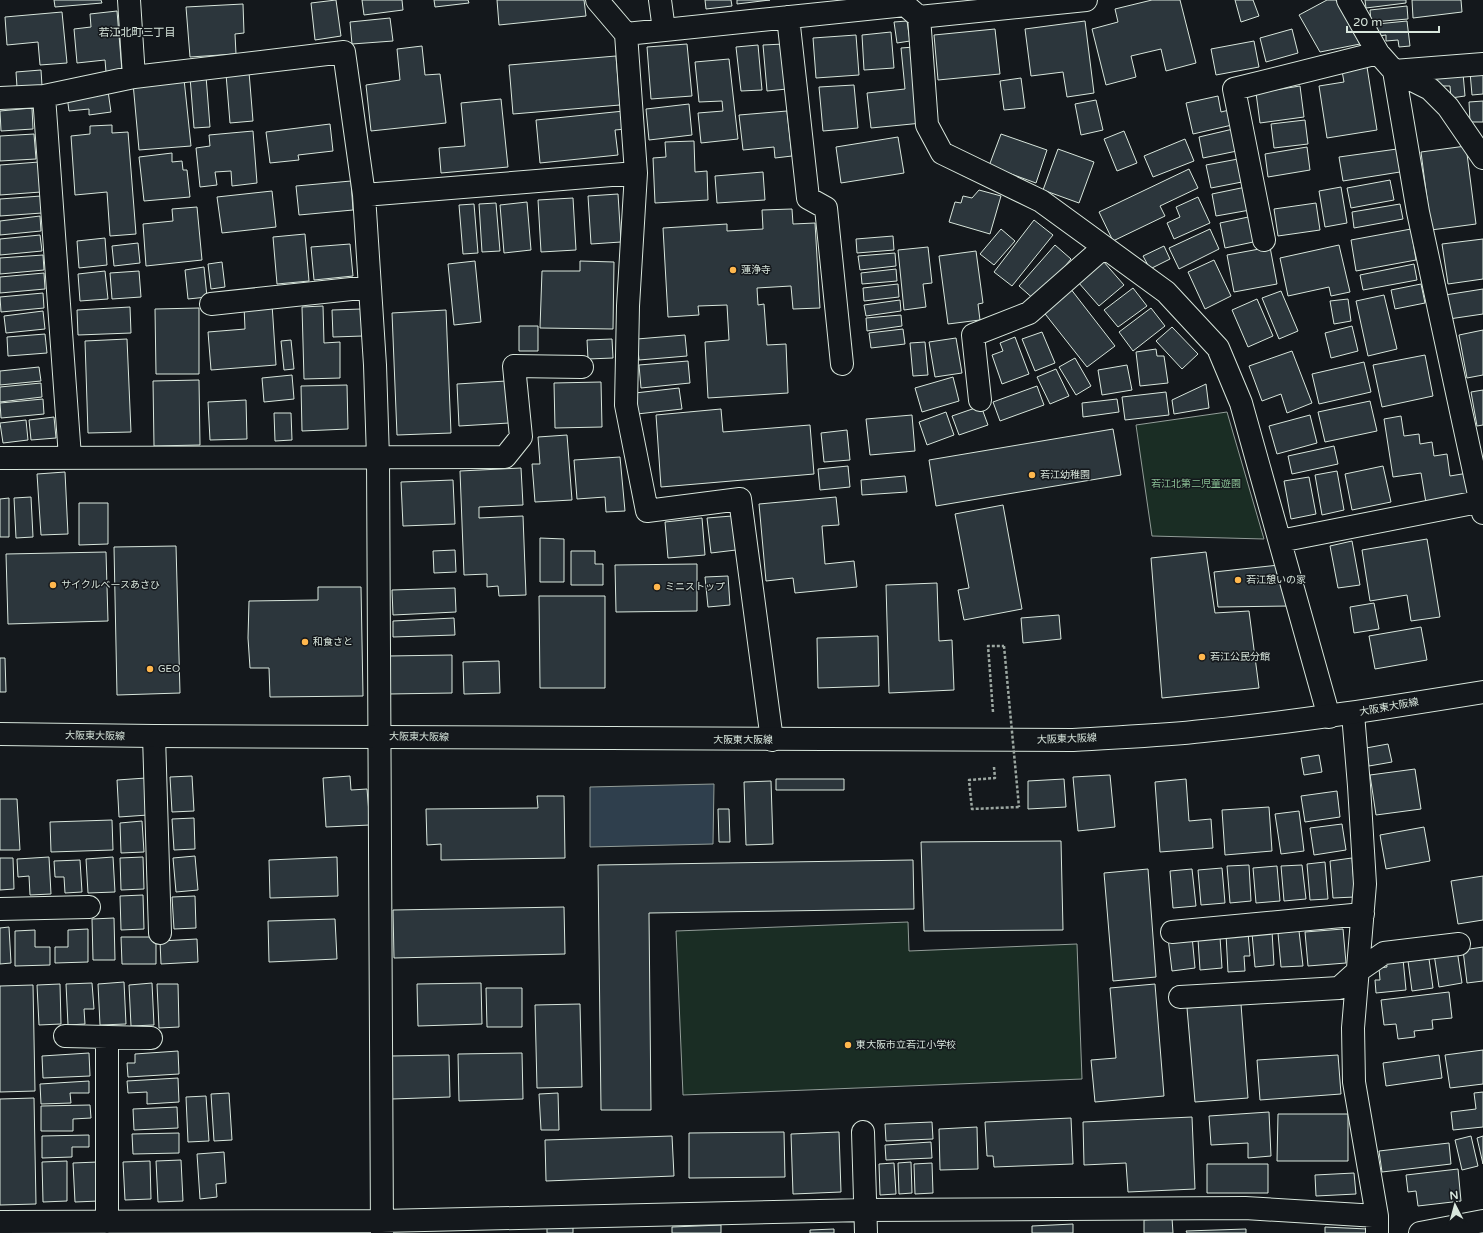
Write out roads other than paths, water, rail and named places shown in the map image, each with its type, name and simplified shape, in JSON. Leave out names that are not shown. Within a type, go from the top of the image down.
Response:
[{"type":"street","points":[[129,0],[134,77]]},
{"type":"street","points":[[597,0],[626,34],[636,173],[628,306],[626,405],[647,511],[740,499],[772,740]]},
{"type":"street","points":[[660,0],[664,30]]},
{"type":"street","points":[[626,34],[788,17],[909,7],[1086,0]]},
{"type":"street","points":[[1348,0],[1378,53],[1394,71],[1430,89],[1448,107],[1483,158]]},
{"type":"street","points":[[909,7],[927,125],[942,153],[1041,201],[1166,292],[1218,348],[1242,402],[1329,717]]},
{"type":"street","points":[[788,17],[808,198],[826,208],[842,364]]},
{"type":"street","points":[[0,98],[44,96],[134,77],[344,52],[364,195],[375,365],[378,458],[382,1227]]},
{"type":"street","points":[[1264,240],[1234,89],[1378,53]]},
{"type":"street","points":[[1394,71],[1483,64]]},
{"type":"street","points":[[1280,541],[1482,505],[1418,212],[1394,71]]},
{"type":"street","points":[[44,96],[70,457]]},
{"type":"street","points":[[364,195],[636,173]]},
{"type":"street","points":[[980,400],[973,335],[1028,313],[1104,247]]},
{"type":"street","points":[[211,304],[370,287]]},
{"type":"street","points":[[0,458],[505,457],[521,437],[514,366],[582,367]]},
{"type":"street","name":"大阪東大阪線","points":[[0,734],[772,740],[1073,740],[1203,731],[1329,717],[1483,692]]},
{"type":"street","points":[[0,1222],[107,1222],[158,1227],[382,1227],[865,1210],[1245,1208],[1378,1225],[1354,1082],[1353,1028],[1365,884],[1353,714]]},
{"type":"street","points":[[154,736],[160,933]]},
{"type":"street","points":[[0,909],[89,908]]},
{"type":"street","points":[[1172,932],[1363,914]]},
{"type":"street","points":[[1180,997],[1340,988],[1358,971],[1384,952],[1459,944]]},
{"type":"street","points":[[65,1036],[151,1038]]},
{"type":"street","points":[[107,1037],[107,1222]]},
{"type":"street","points":[[863,1132],[866,1233]]},
{"type":"street","points":[[1420,1233],[1483,1221]]},
{"type":"water","points":[[714,784],[713,844],[590,847],[590,787]]},
{"type":"place","name":"蓮浄寺","points":[[733,270]]},
{"type":"place","name":"若江幼稚園","points":[[1032,475]]},
{"type":"place","name":"若江憩いの家","points":[[1238,580]]},
{"type":"place","name":"サイクルベースあさひ","points":[[53,585]]},
{"type":"place","name":"ミニストップ","points":[[657,587]]},
{"type":"place","name":"和食さと","points":[[305,642]]},
{"type":"place","name":"若江公民分館","points":[[1202,657]]},
{"type":"place","name":"GEO","points":[[150,669]]},
{"type":"place","name":"東大阪市立若江小学校","points":[[848,1045]]},
{"type":"district","name":"若江北町三丁目","points":[[137,32]]},
{"type":"park label","name":"若江北第二児童遊園","points":[[1196,484]]}]
